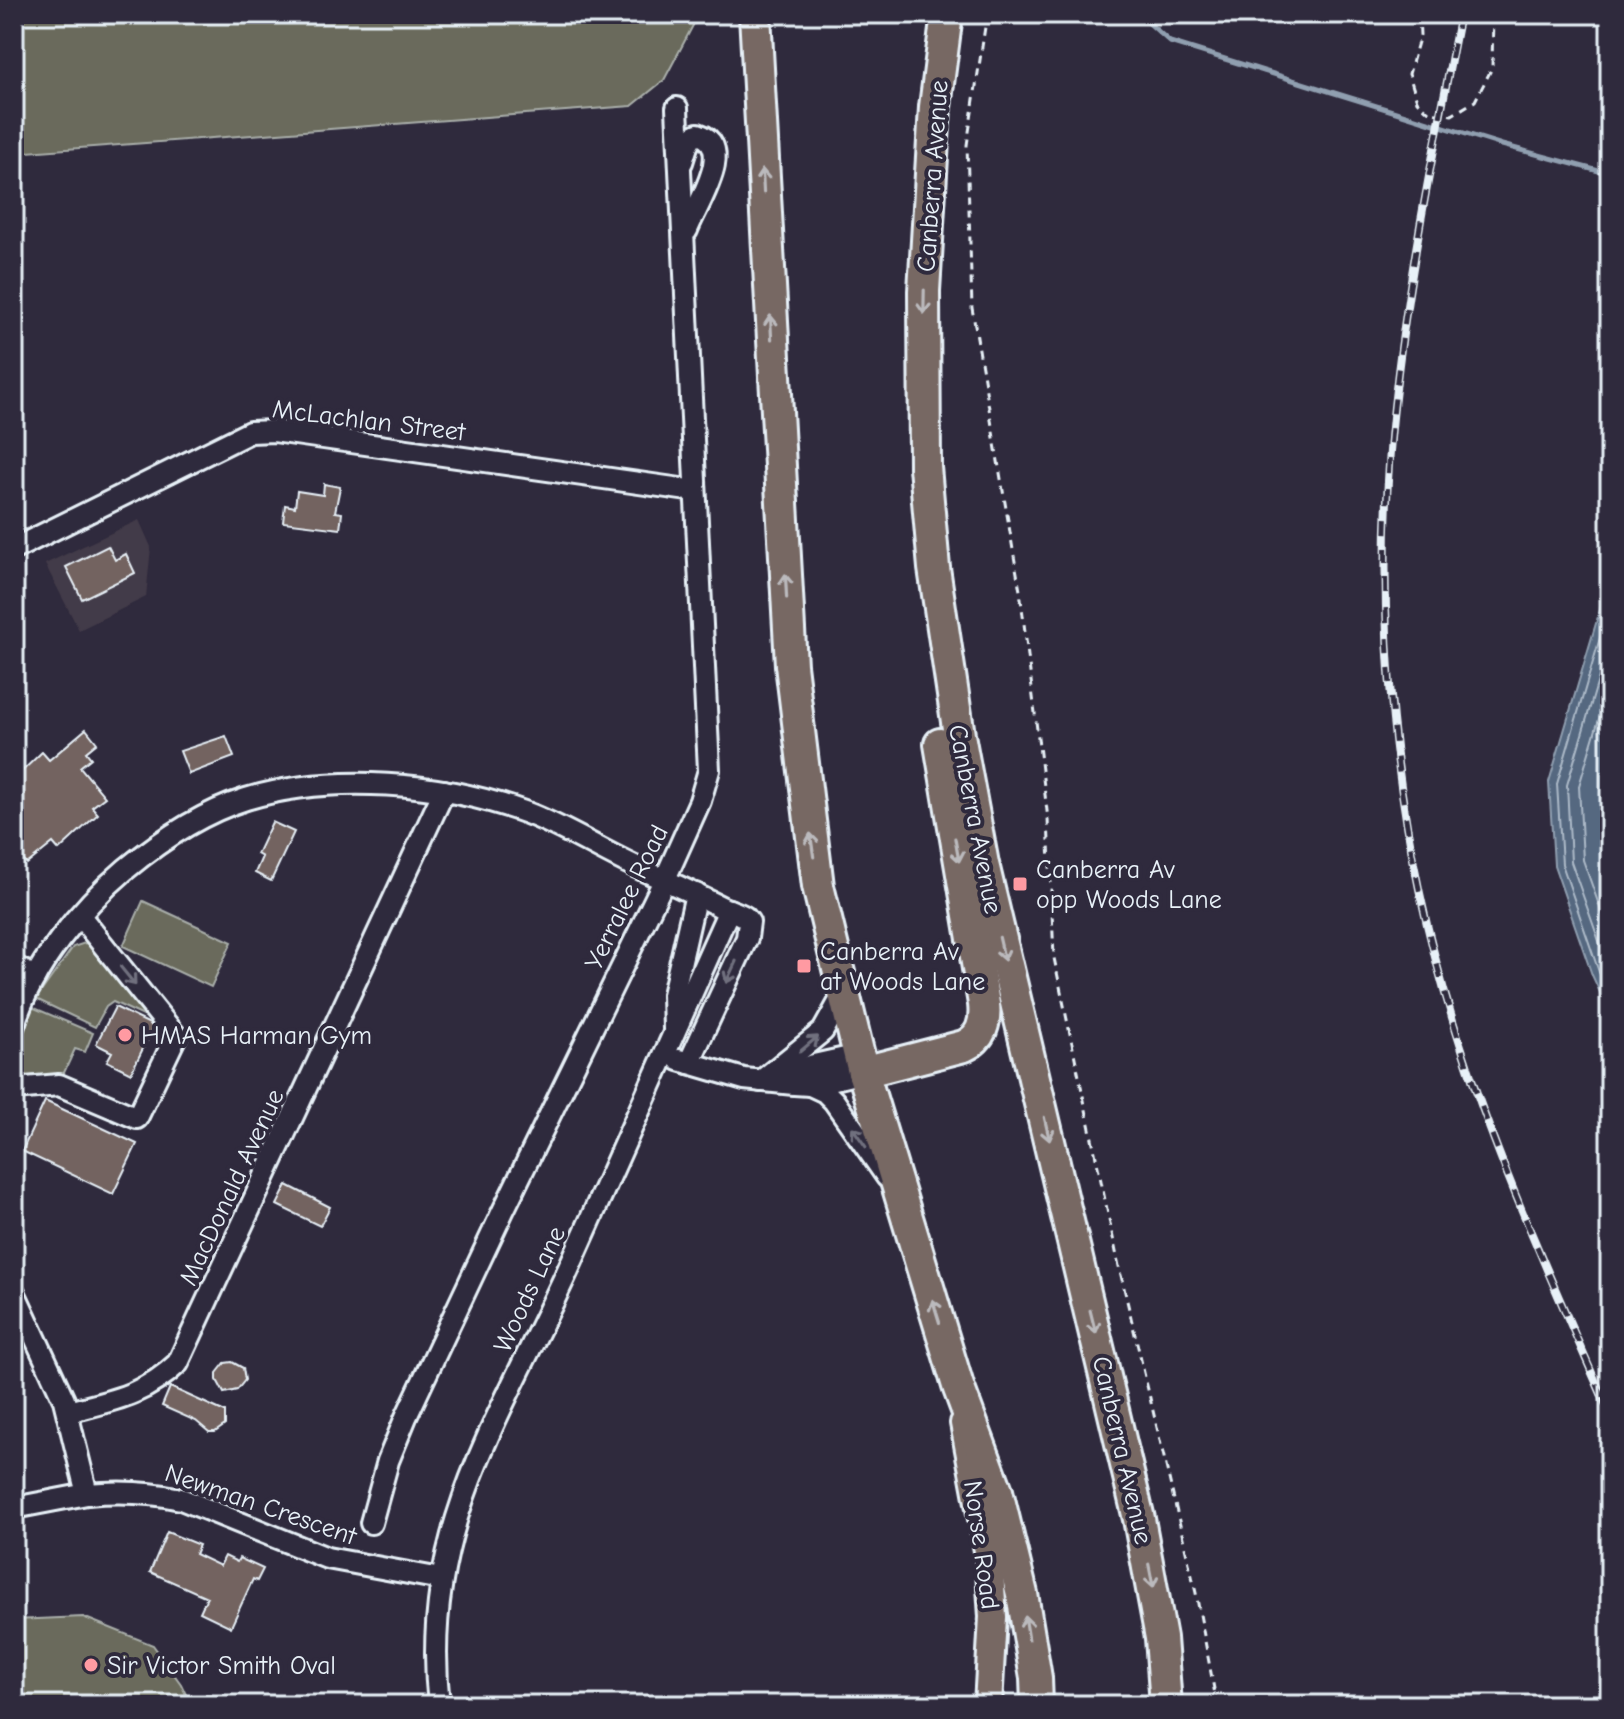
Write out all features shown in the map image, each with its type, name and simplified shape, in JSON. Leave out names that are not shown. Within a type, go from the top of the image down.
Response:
[{"type":"highway","points":[[755,14],[791,665],[818,886],[861,1064],[958,1386],[1001,1506],[1022,1594],[1036,1678],[1037,1705]]},
{"type":"highway","name":"Canberra Avenue","points":[[947,14],[935,107],[924,291],[925,467],[934,568],[959,735],[983,864],[1118,1421],[1161,1638],[1166,1705]]},
{"type":"highway","points":[[925,467],[924,560],[933,679],[950,808],[984,1004],[982,1030]]},
{"type":"highway","points":[[861,1064],[954,1031],[982,1030],[1016,1043],[1029,1053]]},
{"type":"main road","name":"Norse Road","points":[[958,1386],[968,1456],[989,1556],[993,1617],[988,1705]]},
{"type":"street","name":"Yerralee Road","points":[[371,1523],[388,1461],[412,1404],[665,879],[700,801],[709,770],[677,108]]},
{"type":"street","name":"Yerralee Road","points":[[680,169],[692,137],[698,134],[707,137],[712,145],[713,170],[687,228],[683,246]]},
{"type":"street","name":"McLachlan Street","points":[[14,549],[250,432],[274,431],[695,491]]},
{"type":"street","points":[[15,1020],[35,977],[103,888],[171,834],[246,799],[336,785],[386,784],[444,791],[528,814],[745,917],[749,930],[689,1063]]},
{"type":"street","name":"MacDonald Avenue","points":[[68,1412],[136,1394],[158,1382],[178,1363],[444,791]]},
{"type":"street","points":[[674,1033],[674,990],[696,894]]},
{"type":"street","name":"Woods Lane","points":[[439,1705],[436,1638],[441,1579],[457,1512],[482,1446],[532,1349],[729,910]]},
{"type":"street","points":[[14,1089],[59,1085],[137,1118],[176,1036],[80,916]]},
{"type":"street","points":[[14,966],[35,977]]},
{"type":"street","points":[[766,1081],[823,1031],[843,995]]},
{"type":"street","points":[[664,1056],[724,1074],[820,1088],[834,1101],[901,1197]]},
{"type":"street","points":[[766,1081],[802,1069],[861,1064]]},
{"type":"street","points":[[810,1085],[861,1064]]},
{"type":"street","points":[[14,1292],[68,1412],[87,1494]]},
{"type":"street","name":"Newman Crescent","points":[[14,1508],[87,1494],[119,1491],[156,1493],[181,1499],[327,1558],[441,1579]]},
{"type":"path","points":[[987,14],[967,145],[972,308],[1020,591],[1048,819],[1054,958],[1120,1271],[1196,1593],[1217,1705]]},
{"type":"path","points":[[1419,14],[1420,35],[1409,74],[1417,101],[1429,112],[1452,115],[1475,101],[1492,68],[1493,14]]},
{"type":"shaded area","points":[[139,520],[151,547],[146,597],[79,630],[45,564]]},
{"type":"green space","points":[[14,14],[699,14],[664,80],[632,106],[14,153]]},
{"type":"green space","points":[[143,901],[232,942],[211,987],[123,946]]},
{"type":"green space","points":[[90,944],[149,1014],[148,1018],[113,1002],[106,1007],[95,1027],[36,999],[73,947]]},
{"type":"green space","points":[[32,1007],[93,1033],[85,1052],[75,1049],[62,1077],[27,1076],[14,1072],[14,1055]]},
{"type":"green space","name":"Sir Victor Smith Oval","points":[[83,1617],[153,1645],[181,1684],[191,1705],[14,1705],[14,1620]]},
{"type":"water","points":[[1610,576],[1610,1014],[1592,975],[1554,865],[1549,782]]},
{"type":"building","points":[[324,484],[340,487],[335,512],[342,513],[340,529],[283,522],[285,505],[295,507],[297,491],[323,495]]},
{"type":"building","points":[[108,546],[115,560],[126,554],[135,573],[82,599],[66,567]]},
{"type":"building","points":[[86,729],[97,743],[86,752],[91,758],[80,767],[105,797],[92,807],[98,814],[59,850],[53,843],[27,864],[21,858],[14,864],[14,779],[42,752],[49,760]]},
{"type":"building","points":[[226,736],[234,757],[189,774],[180,751]]},
{"type":"building","points":[[272,822],[294,832],[271,881],[255,873],[262,857],[257,854]]},
{"type":"building","name":"HMAS Harman Gym","points":[[115,1007],[153,1028],[131,1073],[107,1061],[112,1052],[96,1044]]},
{"type":"building","points":[[45,1101],[137,1144],[113,1194],[22,1151]]},
{"type":"building","points":[[287,1185],[330,1207],[320,1226],[277,1205]]},
{"type":"building","points":[[232,1362],[243,1368],[245,1380],[237,1390],[224,1393],[217,1373],[225,1363]]},
{"type":"building","points":[[170,1387],[225,1412],[225,1425],[215,1432],[209,1432],[196,1421],[162,1406]]},
{"type":"building","points":[[167,1532],[199,1545],[195,1554],[220,1566],[225,1556],[237,1562],[239,1558],[263,1569],[257,1581],[253,1579],[231,1627],[200,1612],[207,1597],[150,1572]]},
{"type":"waterway","points":[[1139,14],[1170,42],[1502,145],[1610,174]]},
{"type":"railway","points":[[1460,14],[1414,259],[1394,407],[1386,562],[1387,641],[1393,718],[1402,796],[1416,873],[1454,1024],[1507,1173],[1610,1414]]},
{"type":"place","name":"Canberra Av opp Woods Lane","points":[[1020,884]]},
{"type":"place","name":"Canberra Av at Woods Lane","points":[[804,966]]},
{"type":"place","name":"HMAS Harman Gym","points":[[125,1035]]},
{"type":"place","name":"Sir Victor Smith Oval","points":[[91,1665]]}]
